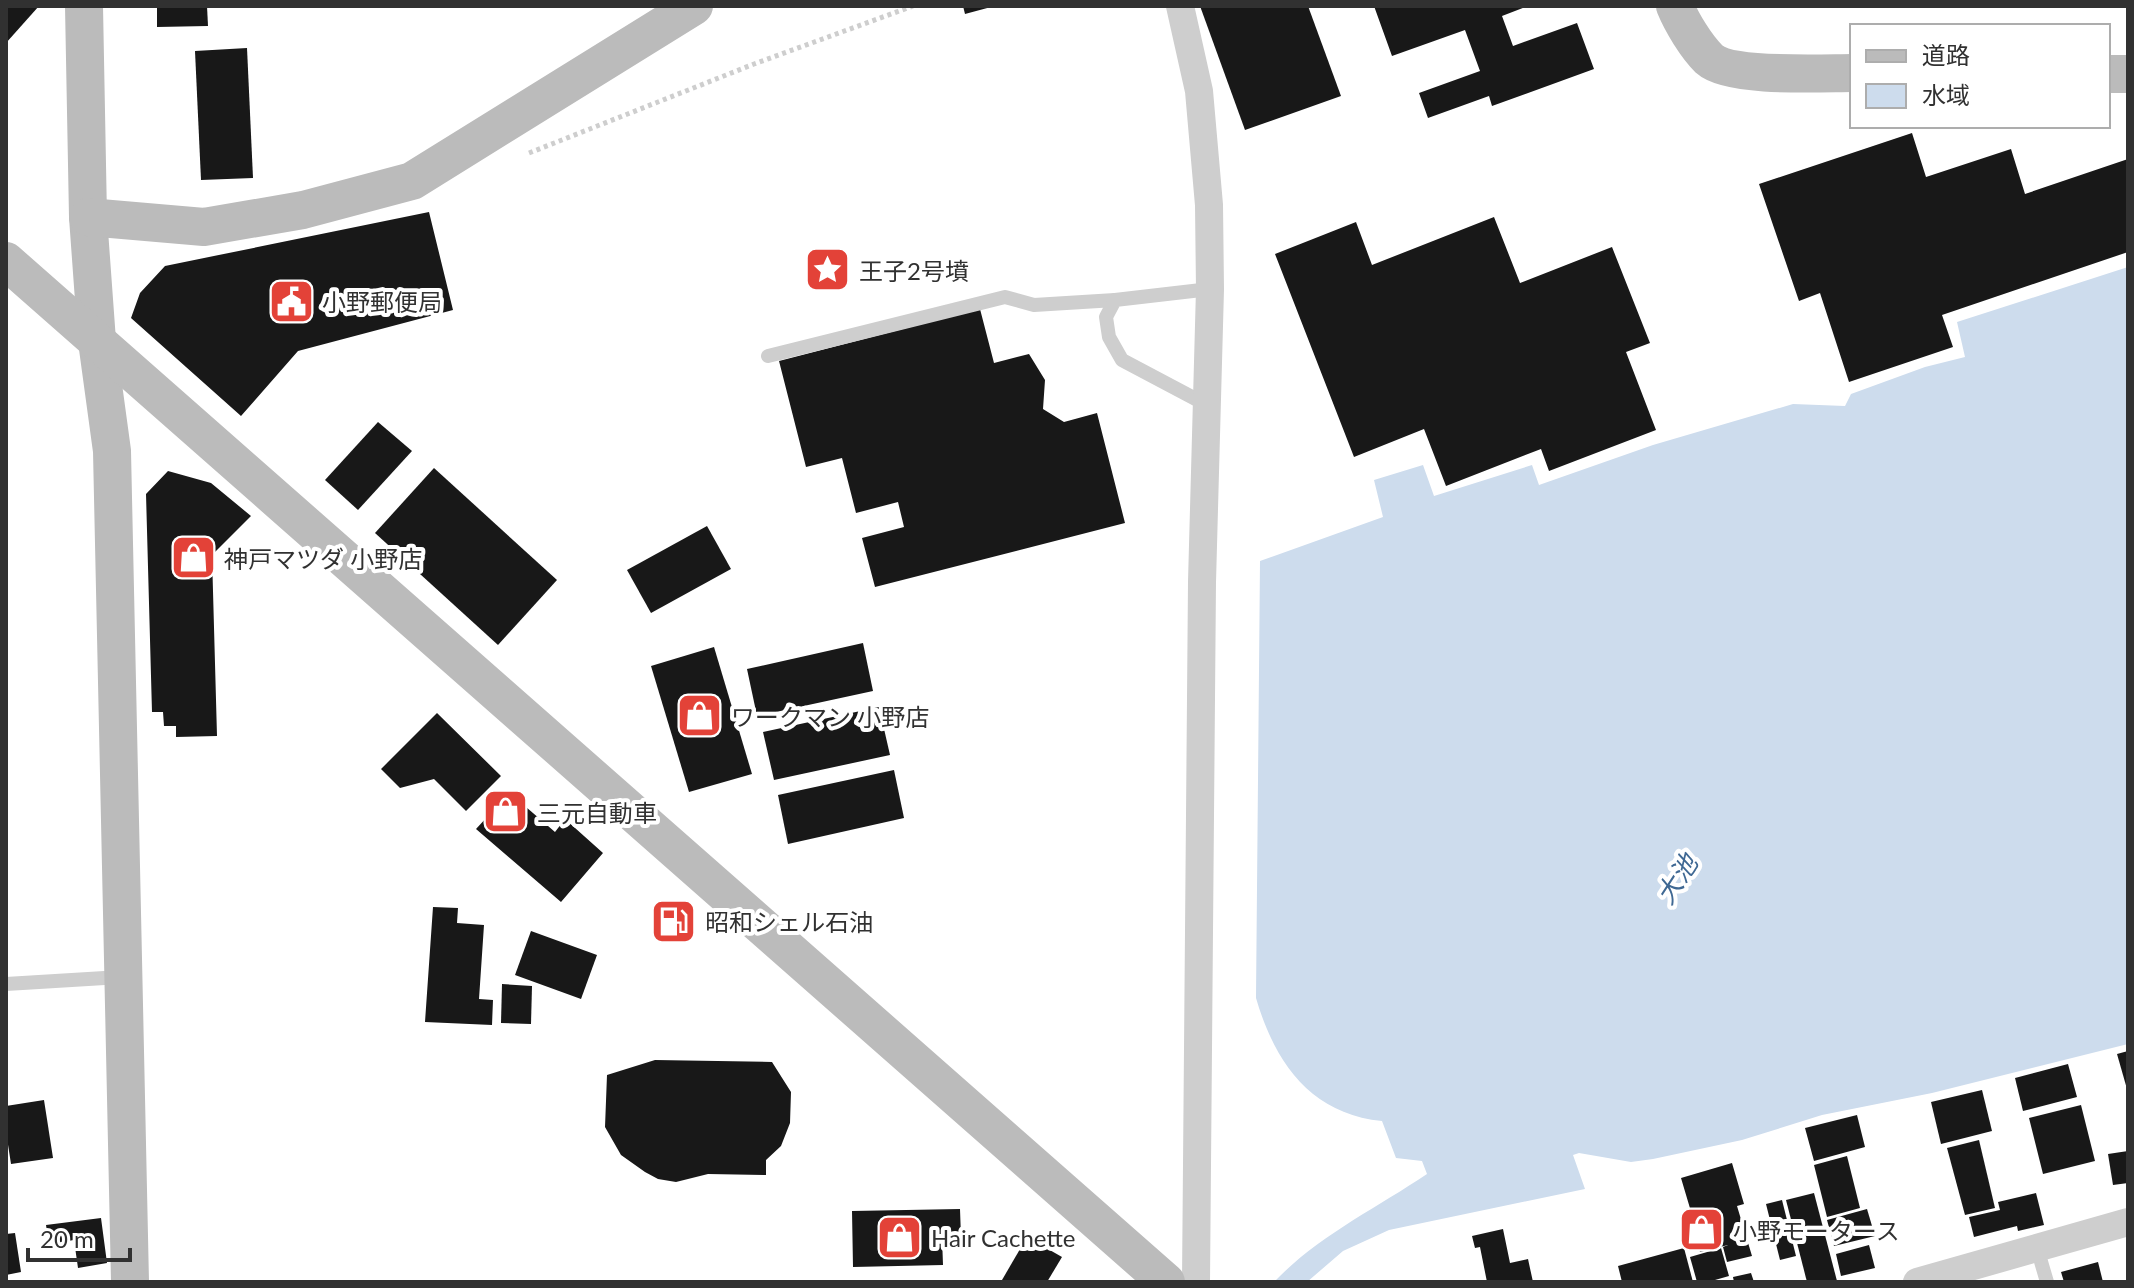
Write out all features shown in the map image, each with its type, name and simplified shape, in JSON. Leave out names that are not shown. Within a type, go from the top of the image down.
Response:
[{"type":"street","points":[[84,6],[88,217],[97,341],[112,451],[130,1282]]},
{"type":"street","points":[[88,217],[204,227],[303,210],[412,181],[694,6]]},
{"type":"street","points":[[1180,6],[1199,91],[1209,205],[1210,289],[1202,582],[1196,1282]]},
{"type":"street","points":[[1675,6],[1711,61],[1752,72],[1850,73]]},
{"type":"street","points":[[6,261],[1166,1282]]},
{"type":"street","points":[[1917,1282],[2128,1222]]},
{"type":"lane","points":[[768,356],[1005,297],[1034,305],[1210,289]]},
{"type":"lane","points":[[1115,300],[1106,317],[1109,337],[1122,360],[1207,405]]},
{"type":"lane","points":[[6,984],[125,977]]},
{"type":"lane","points":[[2037,1248],[2047,1282]]},
{"type":"path","points":[[550,145],[754,64],[913,6]]},
{"type":"water","name":"大池","points":[[2128,267],[2128,1044],[1932,1093],[1822,1115],[1742,1140],[1653,1159],[1631,1162],[1579,1153],[1573,1155],[1585,1189],[1389,1230],[1343,1251],[1307,1282],[1274,1282],[1328,1237],[1427,1174],[1422,1161],[1396,1158],[1382,1121],[1335,1108],[1300,1081],[1285,1064],[1274,1044],[1256,998],[1260,561],[1383,517],[1374,480],[1423,465],[1434,496],[1532,465],[1539,485],[1653,445],[1793,404],[1845,406],[1851,394],[1925,367],[1965,357],[1957,322]]},
{"type":"building","points":[[6,6],[39,6],[6,43]]},
{"type":"building","points":[[157,6],[207,6],[208,26],[157,27]]},
{"type":"building","points":[[963,6],[991,6],[991,7],[965,14]]},
{"type":"building","points":[[1200,6],[1308,6],[1341,96],[1245,130]]},
{"type":"building","points":[[1374,6],[1528,6],[1502,16],[1513,46],[1577,23],[1594,69],[1492,106],[1489,96],[1428,118],[1419,93],[1480,71],[1465,30],[1392,56]]},
{"type":"building","points":[[247,48],[253,178],[201,180],[195,51]]},
{"type":"building","points":[[1912,133],[1926,177],[2011,149],[2025,194],[2128,159],[2128,252],[1942,315],[1953,347],[1849,382],[1820,293],[1799,301],[1759,184]]},
{"type":"building","points":[[429,212],[453,310],[298,351],[241,416],[131,318],[140,293],[165,266]]},
{"type":"building","points":[[1494,217],[1520,283],[1612,247],[1650,343],[1626,352],[1656,430],[1549,471],[1541,449],[1446,486],[1424,429],[1354,457],[1275,254],[1356,222],[1372,265]]},
{"type":"building","points":[[980,309],[994,363],[1029,354],[1045,380],[1043,409],[1064,422],[1097,413],[1125,523],[875,587],[862,538],[904,527],[898,502],[856,513],[842,458],[806,467],[779,361]]},
{"type":"building","points":[[378,422],[412,451],[358,510],[325,480]]},
{"type":"building","points":[[434,468],[557,580],[498,645],[375,533]]},
{"type":"building","points":[[168,471],[211,483],[251,516],[212,555],[217,736],[176,737],[176,726],[164,726],[163,712],[152,712],[146,494]]},
{"type":"building","points":[[707,526],[731,569],[651,613],[627,570]]},
{"type":"building","points":[[863,643],[873,691],[757,716],[747,669]]},
{"type":"building","points":[[714,647],[752,774],[689,792],[651,666]]},
{"type":"building","points":[[879,707],[890,755],[774,780],[763,732]]},
{"type":"building","points":[[437,713],[501,776],[466,811],[434,779],[400,788],[381,769]]},
{"type":"building","points":[[894,770],[904,818],[788,844],[778,795]]},
{"type":"building","points":[[499,804],[516,818],[526,807],[555,832],[565,819],[603,853],[561,902],[476,829]]},
{"type":"building","points":[[433,907],[458,908],[457,923],[484,925],[479,999],[493,1000],[492,1025],[425,1022]]},
{"type":"building","points":[[531,931],[597,955],[581,999],[515,975]]},
{"type":"building","points":[[502,984],[532,986],[531,1024],[501,1023]]},
{"type":"building","points":[[2128,1051],[2128,1089],[2127,1089],[2117,1054]]},
{"type":"building","points":[[655,1060],[772,1062],[791,1092],[790,1123],[781,1146],[766,1160],[766,1175],[708,1174],[676,1182],[658,1179],[621,1155],[605,1127],[607,1075]]},
{"type":"building","points":[[2068,1064],[2077,1097],[2023,1111],[2015,1078]]},
{"type":"building","points":[[1982,1090],[1992,1131],[1941,1144],[1931,1102]]},
{"type":"building","points":[[44,1100],[53,1158],[11,1164],[6,1106]]},
{"type":"building","points":[[2081,1105],[2095,1161],[2043,1174],[2029,1118]]},
{"type":"building","points":[[1857,1115],[1865,1147],[1814,1161],[1805,1128]]},
{"type":"building","points":[[1979,1140],[1995,1208],[1965,1215],[1947,1148]]},
{"type":"building","points":[[2128,1151],[2128,1183],[2113,1185],[2108,1154]]},
{"type":"building","points":[[1847,1156],[1860,1208],[1827,1217],[1814,1165]]},
{"type":"building","points":[[1732,1163],[1744,1204],[1737,1206],[1752,1256],[1727,1262],[1723,1247],[1728,1245],[1700,1252],[1693,1227],[1718,1220],[1715,1210],[1692,1215],[1681,1178]]},
{"type":"building","points":[[1814,1193],[1837,1281],[1807,1282],[1786,1200]]},
{"type":"building","points":[[2036,1193],[2044,1225],[2018,1231],[2017,1226],[1974,1237],[1969,1217],[2000,1210],[1998,1202]]},
{"type":"building","points":[[1782,1200],[1796,1256],[1780,1260],[1766,1204]]},
{"type":"building","points":[[960,1209],[961,1237],[942,1237],[943,1265],[853,1267],[852,1211]]},
{"type":"building","points":[[1867,1209],[1875,1236],[1834,1246],[1827,1220]]},
{"type":"building","points":[[101,1218],[107,1263],[78,1268],[74,1240],[49,1244],[46,1225]]},
{"type":"building","points":[[1503,1229],[1510,1263],[1528,1259],[1533,1282],[1487,1282],[1480,1247],[1475,1248],[1472,1236]]},
{"type":"building","points":[[15,1233],[21,1272],[6,1275],[6,1234]]},
{"type":"building","points":[[1027,1237],[1062,1257],[1047,1282],[1002,1280]]},
{"type":"building","points":[[1869,1245],[1875,1268],[1841,1276],[1836,1254]]},
{"type":"building","points":[[1684,1248],[1693,1282],[1622,1282],[1618,1266]]},
{"type":"building","points":[[1721,1248],[1729,1276],[1697,1282],[1690,1257]]},
{"type":"building","points":[[2098,1262],[2103,1282],[2064,1282],[2061,1272]]},
{"type":"building","points":[[1751,1273],[1754,1282],[1734,1282],[1733,1277]]},
{"type":"place","name":"王子2号墳","points":[[828,270]]},
{"type":"place","name":"小野郵便局","points":[[291,301]]},
{"type":"place","name":"神戸マツダ 小野店","points":[[193,558]]},
{"type":"place","name":"ワークマン 小野店","points":[[700,716]]},
{"type":"place","name":"三元自動車","points":[[506,812]]},
{"type":"place","name":"昭和シェル石油","points":[[674,921]]},
{"type":"place","name":"小野モータース","points":[[1702,1230]]},
{"type":"place","name":"Hair Cachette","points":[[900,1237]]}]
